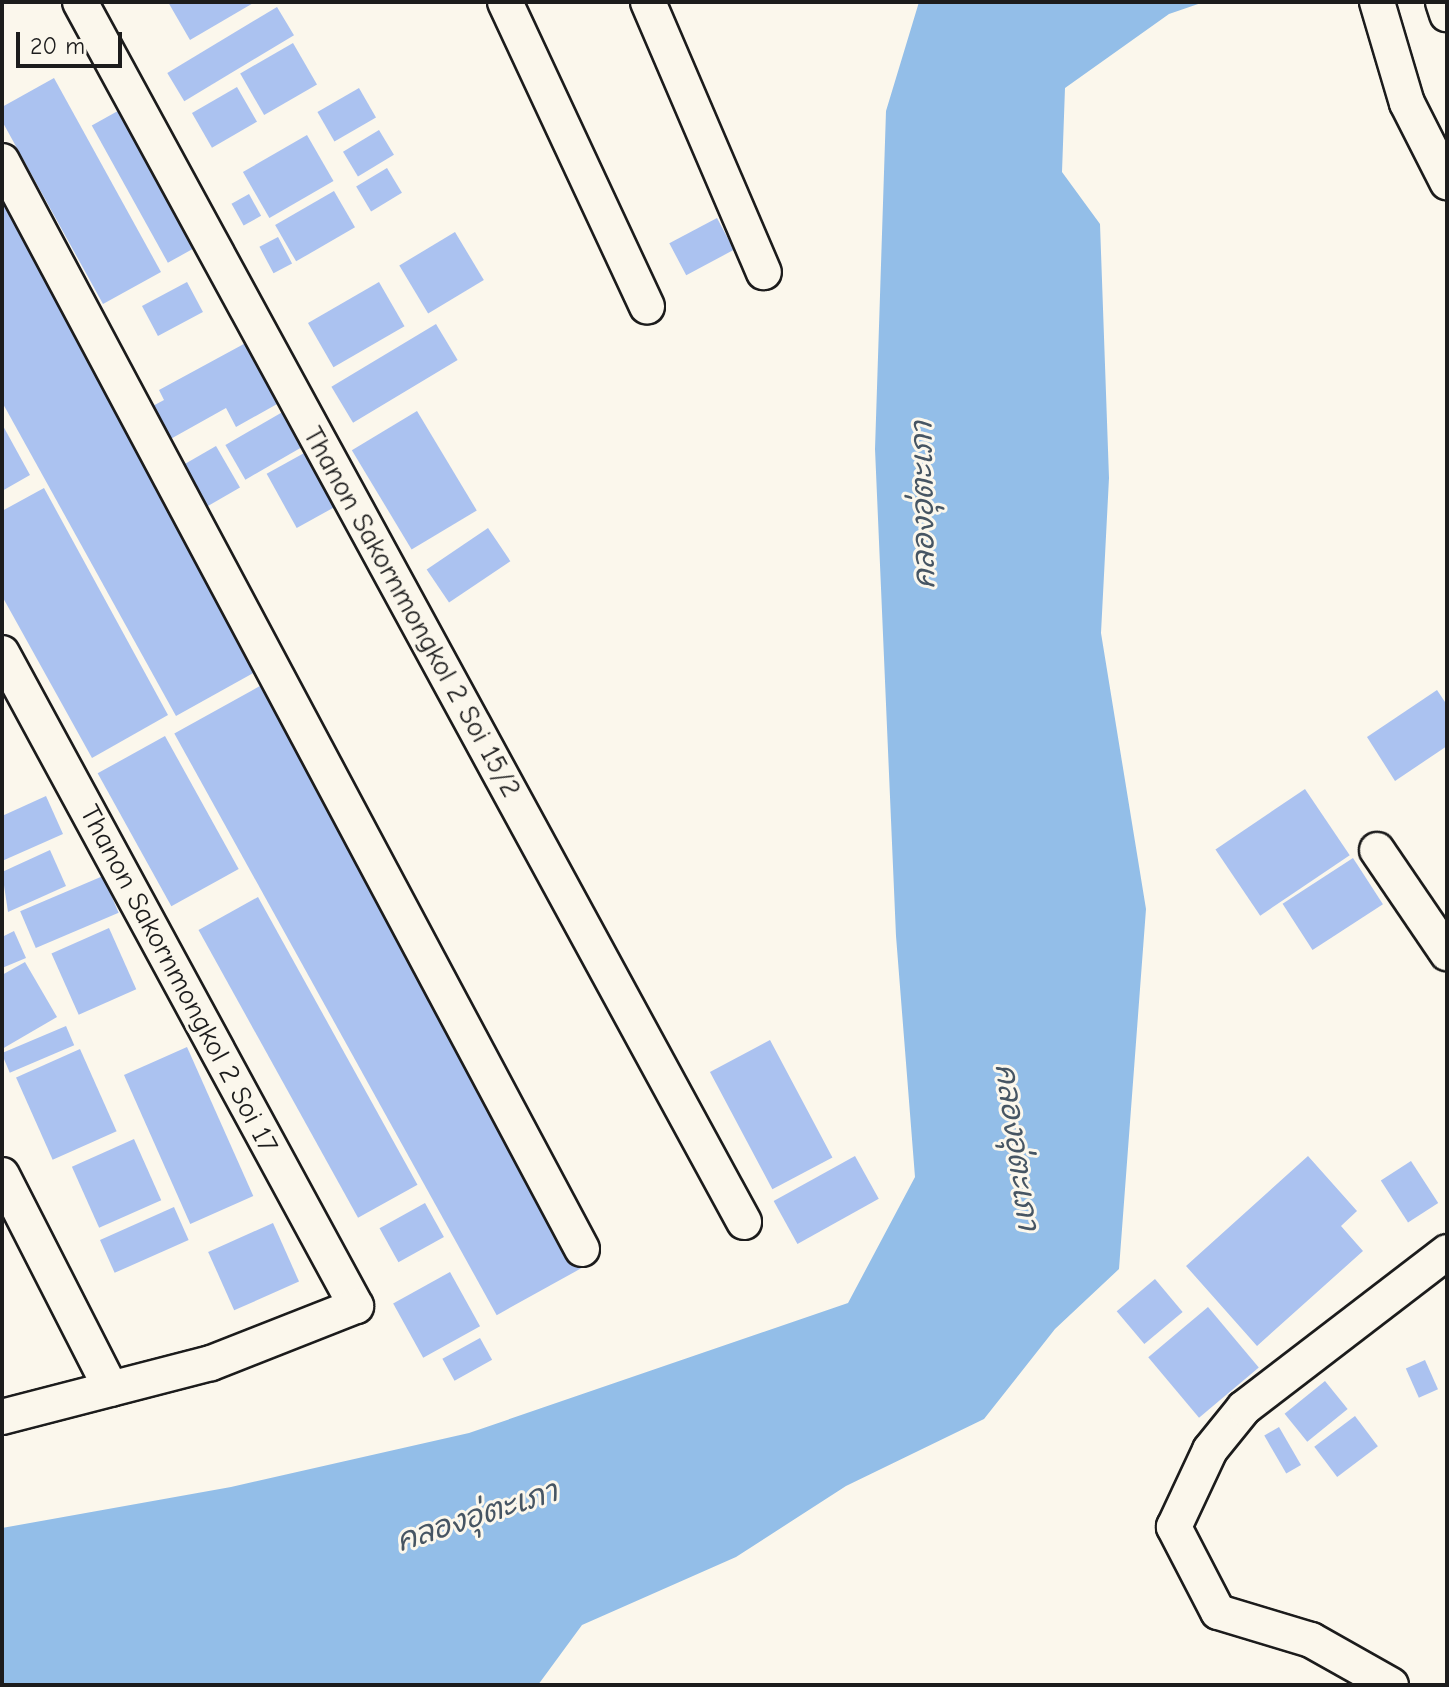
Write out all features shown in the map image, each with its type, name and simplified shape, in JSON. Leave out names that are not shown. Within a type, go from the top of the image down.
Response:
[{"type":"street","name":"Thanon Sakornmongkol 2 Soi 15/2","points":[[80,2],[744,1222]]},
{"type":"street","points":[[505,2],[647,306]]},
{"type":"street","points":[[648,2],[764,272]]},
{"type":"street","points":[[1377,2],[1407,103],[1447,182]]},
{"type":"street","points":[[1443,2],[1447,14]]},
{"type":"street","points":[[2,161],[582,1249]]},
{"type":"street","name":"Thanon Sakornmongkol 2 Soi 17","points":[[2,653],[356,1306],[211,1363],[111,1389]]},
{"type":"street","points":[[1377,850],[1447,953]]},
{"type":"street","points":[[2,1175],[111,1389],[2,1417]]},
{"type":"street","points":[[1391,1685],[1311,1640],[1218,1612],[1174,1527],[1210,1450],[1244,1408],[1447,1252]]},
{"type":"water","name":"คลองอุ่ตะเภา","points":[[919,2],[1204,2],[1169,14],[1065,88],[1062,172],[1100,224],[1109,478],[1101,633],[1146,909],[1119,1269],[1055,1329],[984,1419],[846,1486],[736,1557],[582,1625],[538,1685],[2,1685],[2,1528],[231,1487],[469,1433],[848,1303],[915,1177],[896,936],[875,449],[886,111]]},
{"type":"building","points":[[168,2],[255,2],[190,40]]},
{"type":"building","points":[[277,7],[294,35],[184,101],[167,73]]},
{"type":"building","points":[[293,43],[317,85],[264,115],[240,74]]},
{"type":"building","points":[[54,78],[161,272],[103,304],[2,121],[2,107]]},
{"type":"building","points":[[237,87],[257,122],[212,148],[192,113]]},
{"type":"building","points":[[359,88],[376,117],[334,141],[317,112]]},
{"type":"building","points":[[125,107],[201,244],[168,263],[92,125]]},
{"type":"building","points":[[379,130],[394,155],[358,176],[343,152]]},
{"type":"building","points":[[307,135],[334,181],[269,218],[243,172]]},
{"type":"building","points":[[387,168],[402,193],[371,211],[356,187]]},
{"type":"building","points":[[334,191],[355,227],[296,261],[275,225]]},
{"type":"building","points":[[2,192],[264,667],[176,716],[2,402]]},
{"type":"building","points":[[249,194],[261,216],[244,226],[232,204]]},
{"type":"building","points":[[717,218],[734,250],[686,275],[669,243]]},
{"type":"building","points":[[455,232],[484,280],[428,313],[399,265]]},
{"type":"building","points":[[278,237],[292,263],[274,273],[259,247]]},
{"type":"building","points":[[187,282],[203,312],[158,336],[142,306]]},
{"type":"building","points":[[379,282],[404,326],[333,367],[308,323]]},
{"type":"building","points":[[436,324],[458,360],[353,423],[331,387]]},
{"type":"building","points":[[253,339],[286,399],[236,427],[226,408],[167,441],[149,408],[164,400],[159,390]]},
{"type":"building","points":[[286,410],[306,445],[245,480],[225,445]]},
{"type":"building","points":[[417,411],[477,510],[412,550],[352,450]]},
{"type":"building","points":[[2,424],[30,475],[2,491]]},
{"type":"building","points":[[216,446],[240,488],[206,507],[182,465]]},
{"type":"building","points":[[306,452],[336,506],[297,528],[267,474]]},
{"type":"building","points":[[44,488],[168,715],[92,758],[2,596],[2,511]]},
{"type":"building","points":[[488,528],[510,561],[449,603],[427,569]]},
{"type":"building","points":[[260,686],[582,1268],[497,1315],[174,734]]},
{"type":"building","points":[[1437,690],[1447,705],[1447,746],[1395,781],[1367,737]]},
{"type":"building","points":[[165,736],[239,869],[171,906],[98,773]]},
{"type":"building","points":[[1305,789],[1350,855],[1260,916],[1215,849]]},
{"type":"building","points":[[46,796],[63,834],[2,861],[2,816]]},
{"type":"building","points":[[50,850],[66,886],[8,912],[2,872]]},
{"type":"building","points":[[1353,858],[1383,904],[1313,950],[1283,904]]},
{"type":"building","points":[[103,876],[119,913],[36,948],[20,911]]},
{"type":"building","points":[[258,897],[418,1185],[358,1218],[199,930]]},
{"type":"building","points":[[109,928],[136,989],[79,1015],[51,954]]},
{"type":"building","points":[[14,931],[26,958],[2,968],[2,937]]},
{"type":"building","points":[[25,962],[57,1017],[2,1049],[2,975]]},
{"type":"building","points":[[66,1026],[74,1045],[10,1073],[2,1053]]},
{"type":"building","points":[[770,1040],[832,1157],[772,1189],[710,1072]]},
{"type":"building","points":[[187,1047],[253,1196],[190,1224],[124,1075]]},
{"type":"building","points":[[80,1049],[117,1131],[53,1160],[16,1077]]},
{"type":"building","points":[[134,1139],[161,1200],[99,1228],[72,1167]]},
{"type":"building","points":[[855,1156],[879,1199],[797,1244],[774,1201]]},
{"type":"building","points":[[1308,1156],[1357,1211],[1341,1226],[1363,1251],[1257,1346],[1186,1266]]},
{"type":"building","points":[[1411,1161],[1438,1203],[1408,1223],[1381,1181]]},
{"type":"building","points":[[425,1203],[444,1237],[398,1262],[380,1228]]},
{"type":"building","points":[[174,1207],[189,1240],[115,1273],[100,1240]]},
{"type":"building","points":[[273,1223],[299,1281],[234,1310],[208,1252]]},
{"type":"building","points":[[450,1272],[480,1326],[423,1358],[393,1304]]},
{"type":"building","points":[[1155,1279],[1183,1312],[1144,1344],[1117,1311]]},
{"type":"building","points":[[1208,1307],[1259,1368],[1199,1418],[1148,1357]]},
{"type":"building","points":[[480,1338],[492,1360],[455,1381],[442,1359]]},
{"type":"building","points":[[1425,1360],[1438,1389],[1419,1398],[1406,1369]]},
{"type":"building","points":[[1325,1381],[1348,1409],[1307,1442],[1285,1414]]},
{"type":"building","points":[[1355,1416],[1378,1446],[1337,1477],[1314,1447]]},
{"type":"building","points":[[1279,1427],[1301,1465],[1286,1474],[1264,1436]]}]
